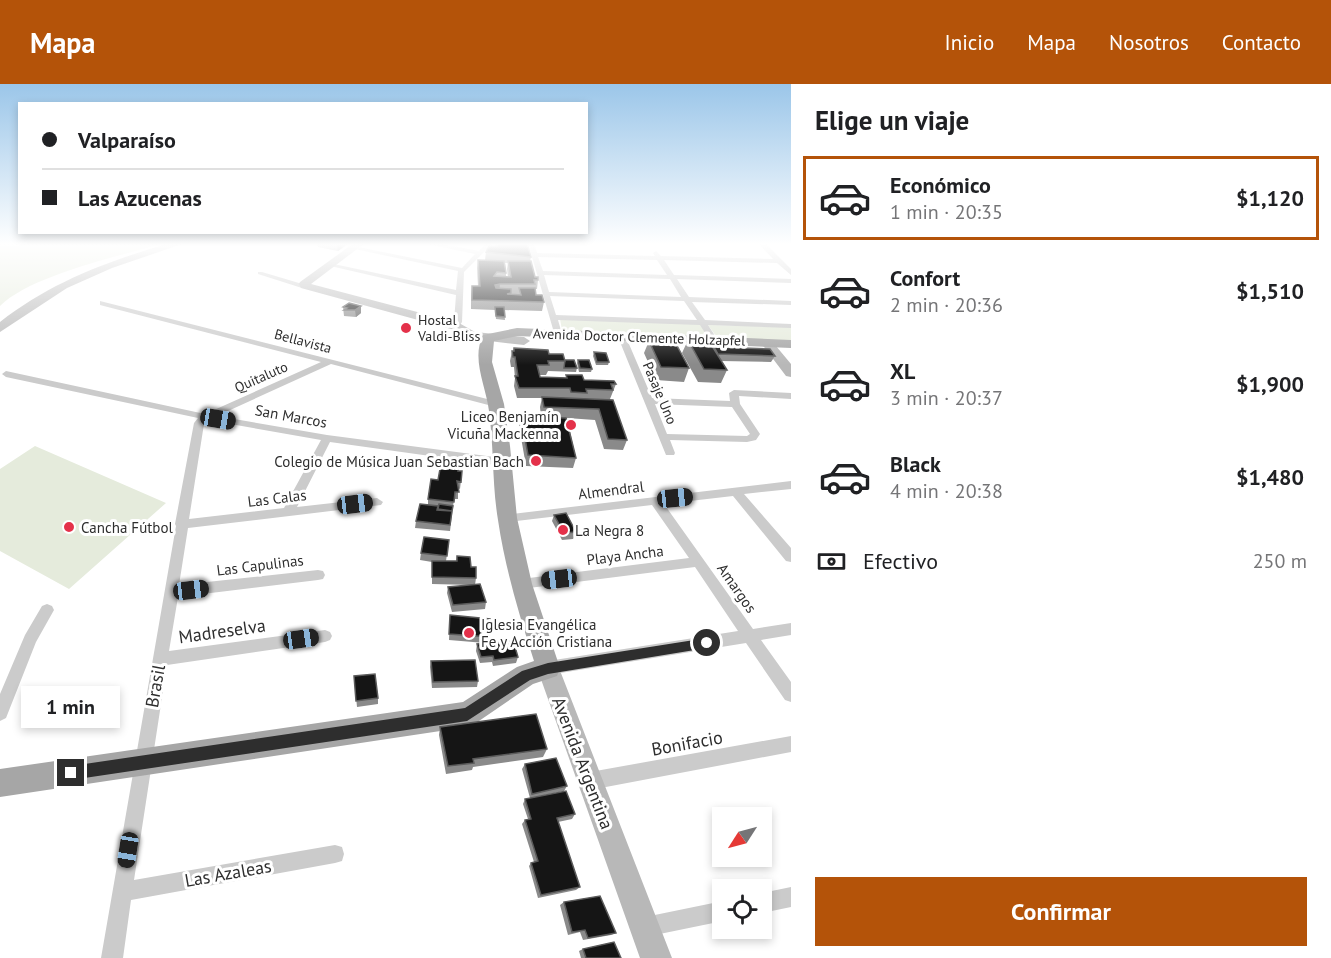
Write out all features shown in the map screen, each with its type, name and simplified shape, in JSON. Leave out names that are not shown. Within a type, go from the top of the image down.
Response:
[{"type":"main road","name":"Avenida Doctor Clemente Holzapfel","points":[[488,338],[558,334],[623,340]]},
{"type":"main road","name":"Avenida Doctor Clemente Holzapfel","points":[[520,337],[770,346],[791,344]]},
{"type":"main road","points":[[485,362],[502,346],[520,337]]},
{"type":"main road","points":[[485,362],[488,338]]},
{"type":"main road","name":"Avenida Doctor Clemente Holzapfel","points":[[770,346],[791,351]]},
{"type":"main road","name":"Avenida Argentina","points":[[485,362],[496,404],[507,518],[521,584],[548,668]]},
{"type":"main road","points":[[0,783],[467,714],[526,675],[548,668]]},
{"type":"street","points":[[0,328],[32,303],[66,284]]},
{"type":"street","name":"Avenida Doctor Clemente Holzapfel","points":[[297,284],[455,327],[472,336],[488,338]]},
{"type":"street","points":[[419,284],[459,292]]},
{"type":"street","points":[[460,284],[458,322],[455,327],[520,337]]},
{"type":"street","points":[[544,284],[558,334]]},
{"type":"street","points":[[676,284],[716,344]]},
{"type":"street","points":[[547,294],[791,303]]},
{"type":"street","name":"Bellavista","points":[[103,303],[496,404]]},
{"type":"street","points":[[553,317],[791,326]]},
{"type":"street","name":"Pasaje Uno","points":[[623,340],[670,453]]},
{"type":"street","points":[[770,346],[791,373]]},
{"type":"street","name":"Quitaluto","points":[[206,417],[328,362]]},
{"type":"street","name":"San Marcos","points":[[6,374],[206,417],[327,438],[502,462]]},
{"type":"street","points":[[665,437],[752,438],[754,434],[735,405],[732,395],[738,392],[791,396]]},
{"type":"street","points":[[649,401],[735,405]]},
{"type":"street","name":"Brasil","points":[[112,958],[181,524],[199,423],[206,417]]},
{"type":"street","points":[[288,512],[327,438]]},
{"type":"street","name":"Almendral","points":[[507,518],[791,485]]},
{"type":"street","points":[[736,492],[791,557]]},
{"type":"street","name":"Amargos","points":[[655,500],[791,695]]},
{"type":"street","name":"Las Calas","points":[[181,524],[377,502]]},
{"type":"street","name":"Playa Ancha","points":[[521,584],[698,562]]},
{"type":"street","name":"Las Capulinas","points":[[170,592],[318,575]]},
{"type":"street","points":[[0,713],[30,639],[47,610]]},
{"type":"street","points":[[548,668],[791,629]]},
{"type":"street","name":"Madreselva","points":[[160,659],[325,636]]},
{"type":"street","name":"Avenida Argentina","points":[[548,668],[656,958]]},
{"type":"street","name":"Bonifacio","points":[[590,781],[791,744]]},
{"type":"street","name":"Las Azaleas","points":[[122,892],[334,854]]},
{"type":"street","points":[[772,901],[791,897]]},
{"type":"street","points":[[644,927],[712,913]]},
{"type":"green space","points":[[0,284],[36,284],[14,295],[0,306]]},
{"type":"green space","points":[[560,319],[701,324],[710,338],[567,332],[562,330]]},
{"type":"green space","points":[[708,325],[791,327],[791,341],[724,339],[716,336]]},
{"type":"green space","name":"Cancha Fútbol","points":[[35,446],[166,503],[69,589],[0,551],[0,469]]},
{"type":"building","points":[[480,284],[535,284],[495,285],[496,288],[511,289],[511,293],[507,294],[521,295],[519,288],[535,288],[536,295],[542,295],[544,302],[472,300],[472,286],[480,286]]},
{"type":"building","points":[[349,303],[361,306],[355,310],[344,310],[347,308],[343,307]]},
{"type":"building","points":[[495,307],[504,307],[505,317],[496,316]]},
{"type":"building","points":[[688,340],[709,341],[727,370],[704,369]]},
{"type":"building","points":[[649,341],[675,342],[689,368],[661,367]]},
{"type":"building","points":[[714,347],[770,349],[775,356],[718,354]]},
{"type":"building","points":[[514,348],[548,350],[549,354],[563,354],[565,361],[548,361],[549,365],[537,365],[540,377],[567,378],[566,375],[582,375],[584,380],[614,381],[616,384],[611,384],[613,390],[586,389],[587,393],[571,392],[570,388],[519,388],[515,376],[518,376],[512,351]]},
{"type":"building","points":[[594,352],[606,353],[609,362],[597,362]]},
{"type":"building","points":[[565,360],[574,360],[577,368],[564,368]]},
{"type":"building","points":[[578,360],[589,360],[592,369],[580,368]]},
{"type":"building","points":[[542,397],[613,400],[627,440],[608,439],[599,409],[544,407]]},
{"type":"building","points":[[521,416],[566,418],[576,458],[528,455]]},
{"type":"building","points":[[442,458],[460,460],[458,471],[462,471],[461,482],[457,481],[459,492],[455,492],[454,502],[428,499],[431,479],[438,480]]},
{"type":"building","points":[[420,504],[438,506],[437,510],[452,511],[450,525],[416,521]]},
{"type":"building","points":[[439,504],[453,506],[452,511],[438,509]]},
{"type":"building","points":[[566,513],[576,532],[564,533],[554,515]]},
{"type":"building","points":[[424,537],[449,540],[447,556],[421,553]]},
{"type":"building","points":[[457,556],[470,557],[471,567],[476,567],[476,578],[432,577],[432,561],[457,561]]},
{"type":"building","points":[[480,584],[486,602],[453,605],[448,587]]},
{"type":"building","name":"Iglesia Evangélica Fe y Acción Cristiana","points":[[450,615],[490,619],[490,637],[449,634]]},
{"type":"building","points":[[513,640],[518,657],[494,660],[493,656],[481,657],[477,644]]},
{"type":"building","points":[[475,660],[478,681],[433,682],[431,661]]},
{"type":"building","points":[[375,674],[378,698],[356,701],[354,676]]},
{"type":"building","points":[[536,714],[547,749],[473,759],[474,763],[448,766],[440,727]]},
{"type":"building","points":[[556,758],[567,786],[532,794],[525,764]]},
{"type":"building","points":[[566,791],[575,814],[557,818],[580,887],[541,895],[531,863],[538,861],[525,820],[531,819],[525,799]]},
{"type":"building","points":[[600,896],[616,933],[588,938],[585,930],[572,932],[564,902]]},
{"type":"building","points":[[614,942],[621,958],[586,958],[583,949]]},
{"type":"place","name":"Hostal Valdi-Bliss","points":[[406,328]]},
{"type":"place","name":"Liceo Benjamín Vicuña Mackenna","points":[[571,425]]},
{"type":"place","name":"Colegio de Música Juan Sebastian Bach","points":[[536,461]]},
{"type":"place","name":"Cancha Fútbol","points":[[69,527]]},
{"type":"place","name":"La Negra 8","points":[[563,530]]},
{"type":"place","name":"Iglesia Evangélica Fe y Acción Cristiana","points":[[469,633]]},
{"type":"route","points":[[71,773],[467,714],[526,675],[548,668],[707,643]]}]
